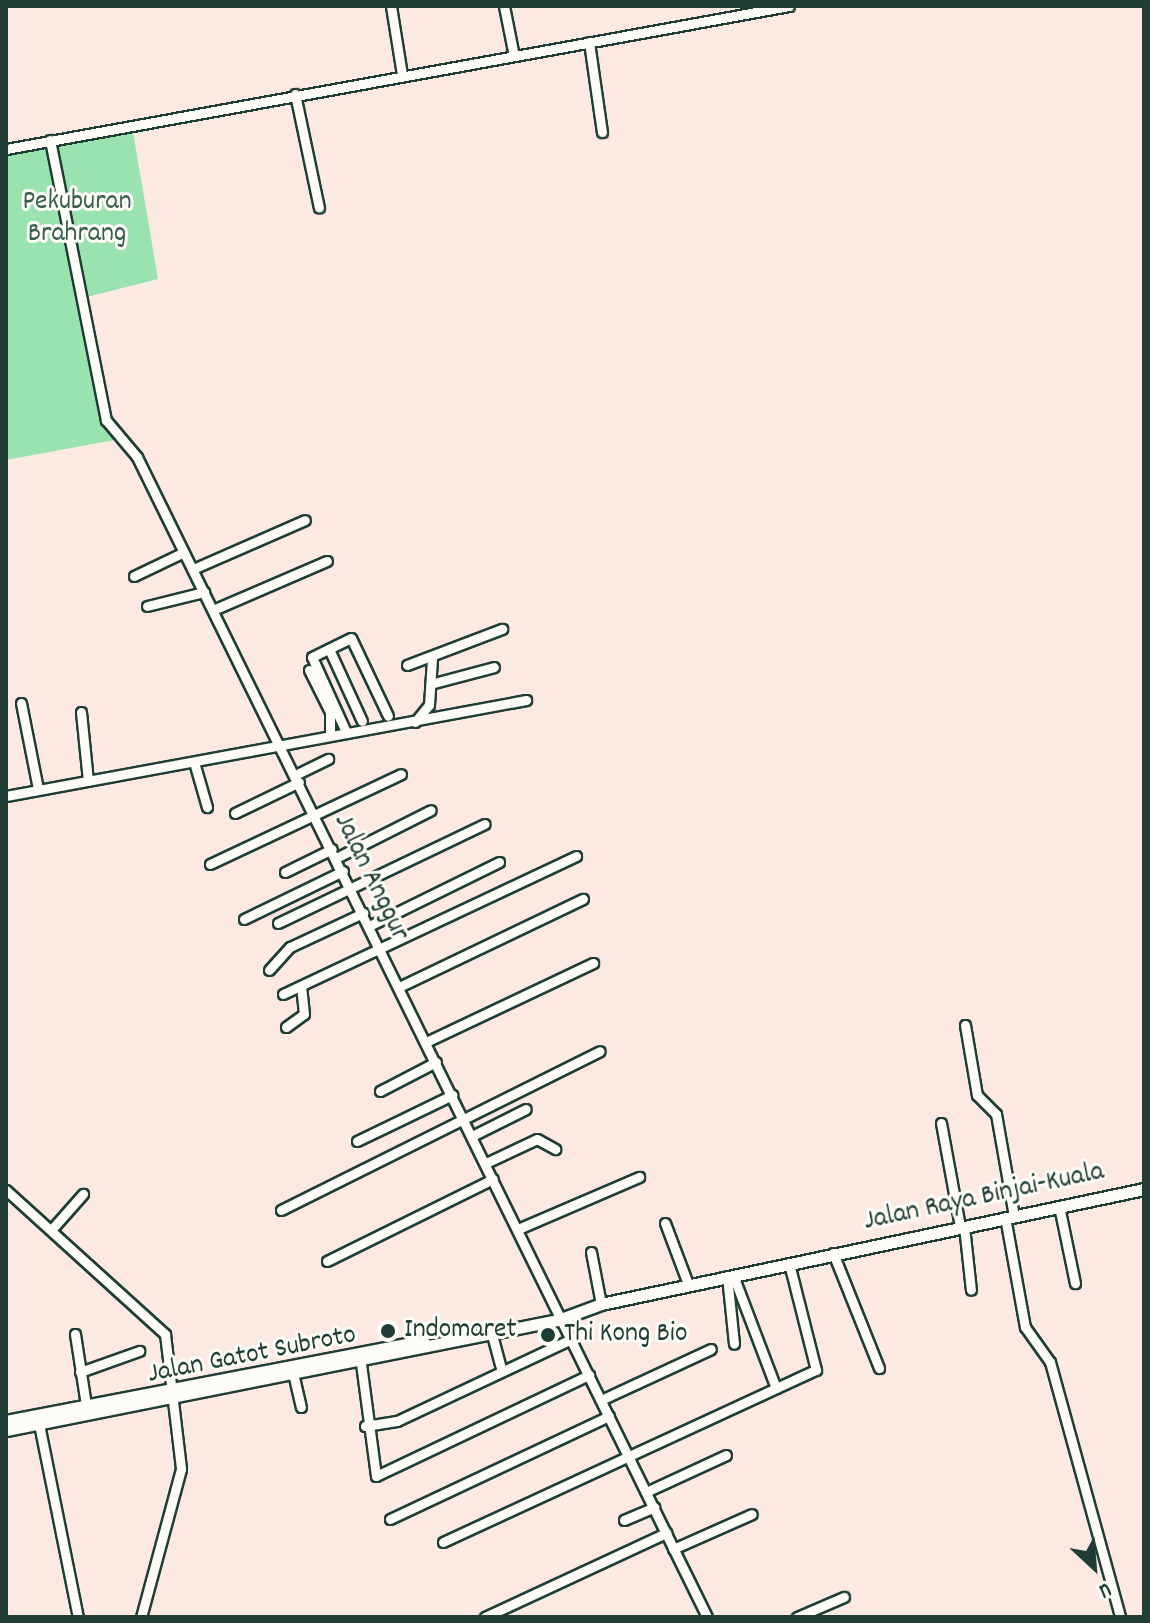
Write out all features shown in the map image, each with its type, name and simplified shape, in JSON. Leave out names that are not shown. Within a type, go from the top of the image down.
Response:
[{"type":"main road","name":"Jalan Raya Binjai-Kuala","points":[[833,1253],[1144,1189]]},
{"type":"main road","name":"Jalan Gatot Subroto","points":[[6,1430],[172,1391],[293,1373],[360,1354],[491,1331],[833,1253]]},
{"type":"main road","points":[[438,1342],[558,1316]]},
{"type":"main road","points":[[6,1421],[360,1354]]},
{"type":"street","points":[[391,6],[402,75]]},
{"type":"street","points":[[504,6],[514,56]]},
{"type":"street","points":[[6,149],[789,6]]},
{"type":"street","points":[[589,42],[602,132]]},
{"type":"street","points":[[295,94],[319,208]]},
{"type":"street","name":"Jalan Anggur","points":[[50,140],[105,416],[137,457],[707,1617]]},
{"type":"street","points":[[193,569],[305,520]]},
{"type":"street","points":[[134,576],[184,552]]},
{"type":"street","points":[[213,610],[327,561]]},
{"type":"street","points":[[147,606],[204,592]]},
{"type":"street","points":[[407,665],[502,629]]},
{"type":"street","points":[[346,732],[312,657],[351,638],[388,716]]},
{"type":"street","points":[[329,649],[362,721]]},
{"type":"street","points":[[415,722],[434,683],[432,658]]},
{"type":"street","points":[[434,683],[494,667]]},
{"type":"street","points":[[309,670],[330,712],[330,734]]},
{"type":"street","points":[[6,796],[526,700]]},
{"type":"street","points":[[21,703],[38,789]]},
{"type":"street","points":[[81,712],[88,781]]},
{"type":"street","points":[[235,813],[328,759]]},
{"type":"street","points":[[194,762],[207,807]]},
{"type":"street","points":[[210,864],[316,818],[401,774]]},
{"type":"street","points":[[285,872],[431,810]]},
{"type":"street","points":[[278,923],[485,824]]},
{"type":"street","points":[[283,994],[576,856]]},
{"type":"street","points":[[369,926],[499,862]]},
{"type":"street","points":[[244,919],[343,871]]},
{"type":"street","points":[[399,987],[583,899]]},
{"type":"street","points":[[269,970],[290,947],[363,913]]},
{"type":"street","points":[[426,1042],[593,963]]},
{"type":"street","points":[[286,1027],[304,1014],[301,986]]},
{"type":"street","points":[[965,1025],[977,1095],[996,1114],[1025,1327],[1050,1362],[1120,1617]]},
{"type":"street","points":[[281,1210],[600,1051]]},
{"type":"street","points":[[380,1091],[436,1062]]},
{"type":"street","points":[[357,1141],[452,1095]]},
{"type":"street","points":[[472,1136],[526,1109]]},
{"type":"street","points":[[941,1123],[971,1290]]},
{"type":"street","points":[[486,1163],[537,1139],[555,1149]]},
{"type":"street","points":[[518,1229],[639,1177]]},
{"type":"street","points":[[327,1261],[493,1179]]},
{"type":"street","points":[[6,1190],[165,1334],[181,1469],[141,1617]]},
{"type":"street","points":[[52,1229],[83,1194]]},
{"type":"street","points":[[1059,1206],[1075,1283]]},
{"type":"street","points":[[665,1223],[688,1284]]},
{"type":"street","points":[[591,1252],[601,1304]]},
{"type":"street","points":[[833,1253],[879,1368]]},
{"type":"street","points":[[443,1542],[818,1366],[789,1263]]},
{"type":"street","points":[[730,1276],[776,1388]]},
{"type":"street","points":[[730,1276],[734,1344]]},
{"type":"street","points":[[491,1331],[501,1369]]},
{"type":"street","points":[[75,1334],[86,1405]]},
{"type":"street","points":[[365,1426],[397,1421],[501,1369],[569,1340]]},
{"type":"street","points":[[601,1400],[711,1349]]},
{"type":"street","points":[[80,1372],[139,1351]]},
{"type":"street","points":[[360,1354],[365,1426],[376,1476],[589,1375]]},
{"type":"street","points":[[293,1373],[301,1407]]},
{"type":"street","points":[[390,1519],[609,1416]]},
{"type":"street","points":[[39,1424],[78,1617]]},
{"type":"street","points":[[646,1492],[726,1455]]},
{"type":"street","points":[[624,1520],[654,1507]]},
{"type":"street","points":[[673,1549],[752,1514]]},
{"type":"street","points":[[485,1617],[666,1533]]},
{"type":"street","points":[[797,1617],[844,1597]]},
{"type":"green space","name":"Pekuburan Brahrang","points":[[133,132],[158,279],[79,299],[101,416],[120,439],[6,460],[6,156]]},
{"type":"place","name":"Indomaret","points":[[388,1331]]},
{"type":"place","name":"Thi Kong Bio","points":[[548,1335]]}]
